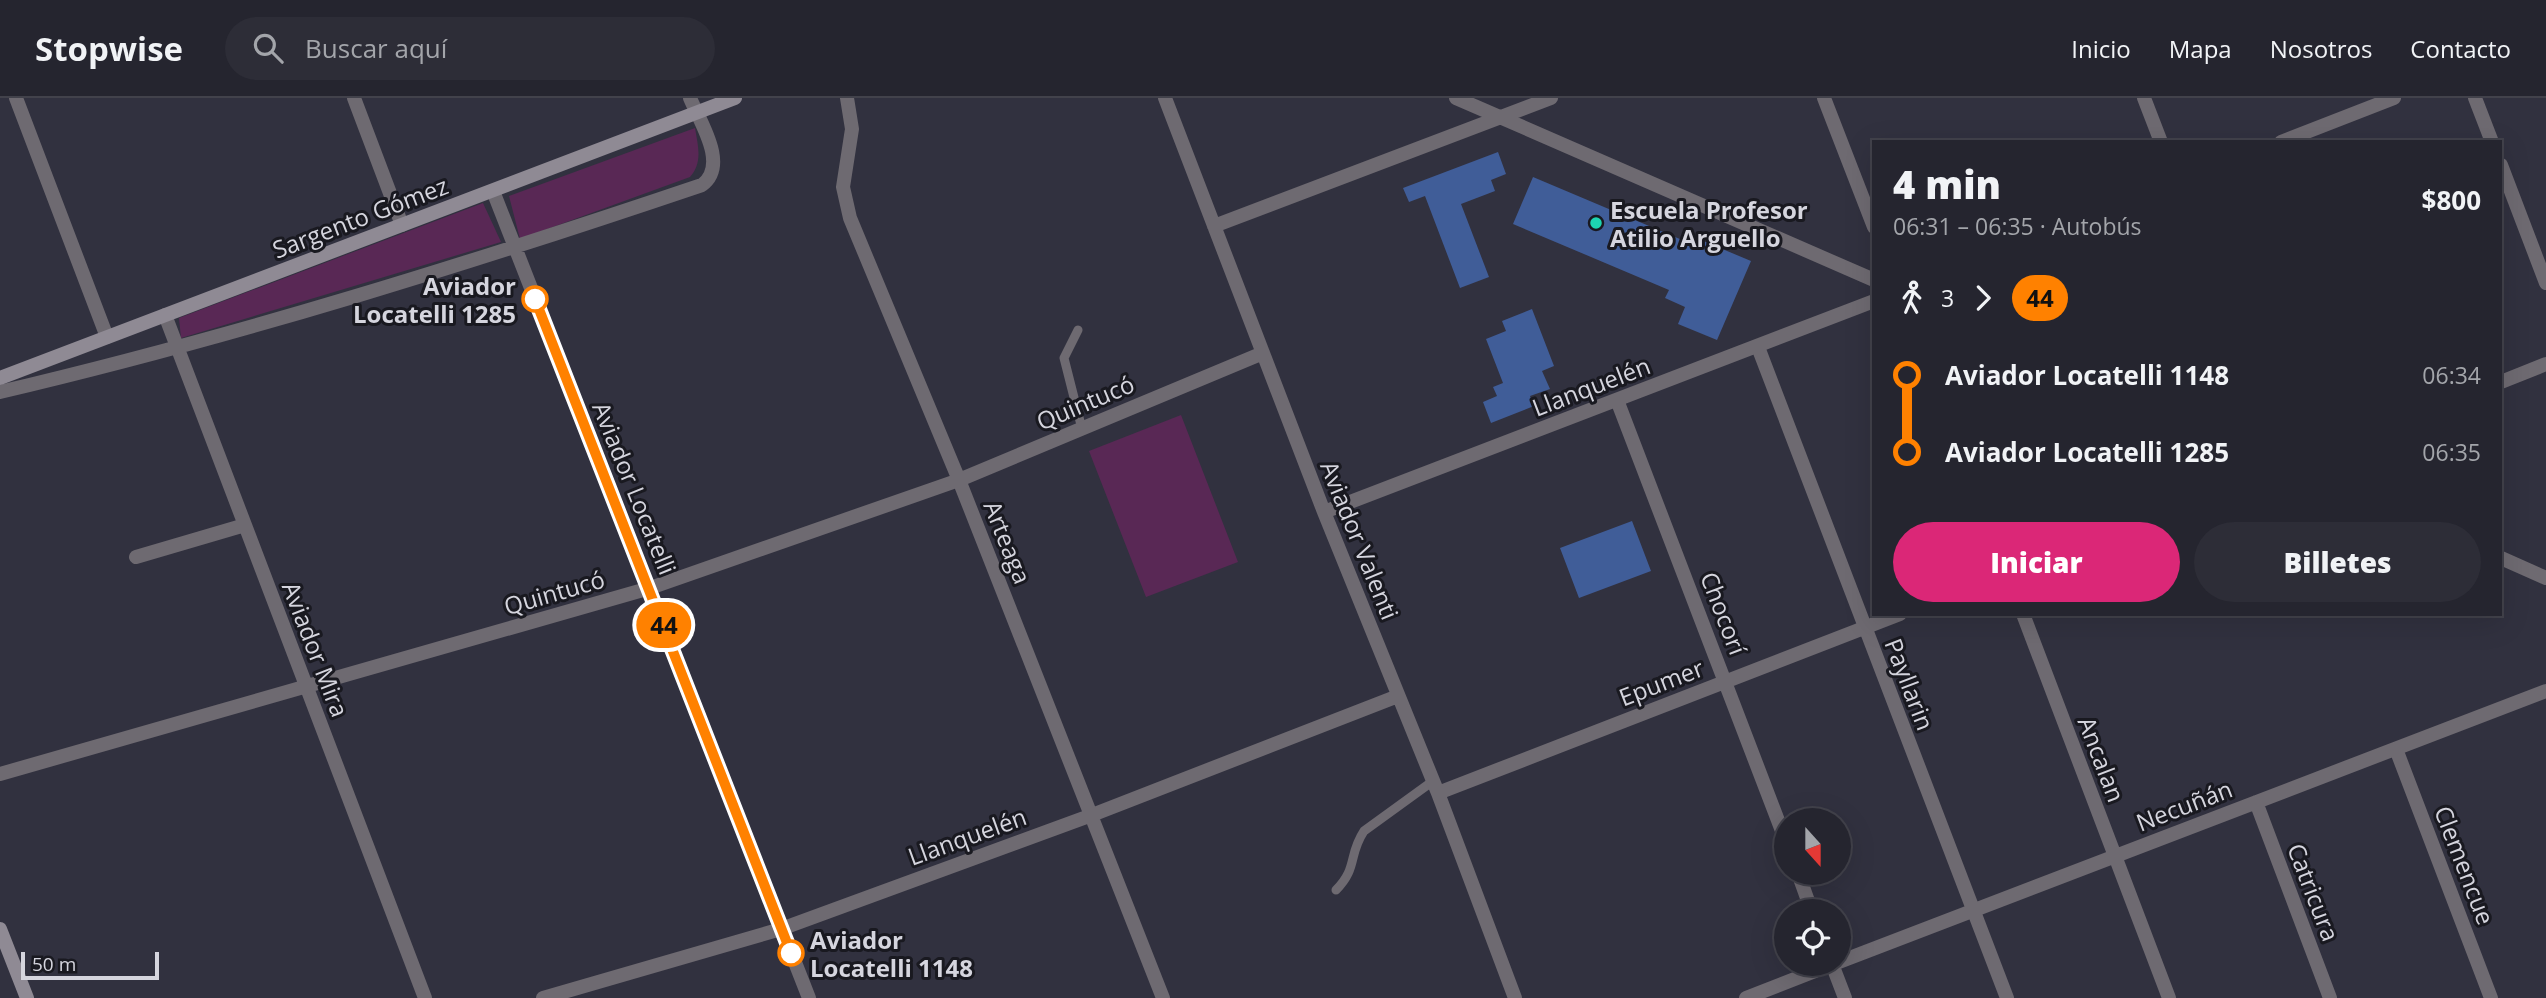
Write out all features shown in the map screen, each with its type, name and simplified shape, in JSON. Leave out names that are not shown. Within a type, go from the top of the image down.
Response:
[{"type":"main road","name":"Sargento Gómez","points":[[0,378],[735,98]]},
{"type":"main road","points":[[0,929],[4,952],[27,998]]},
{"type":"street","points":[[16,98],[107,337]]},
{"type":"street","points":[[354,98],[402,225]]},
{"type":"street","points":[[0,392],[178,348],[515,248],[702,185],[709,180],[714,169],[713,154],[690,98]]},
{"type":"street","name":"Arteaga","points":[[847,98],[852,130],[843,187],[850,218],[959,480],[1163,998]]},
{"type":"street","name":"Aviador Valenti","points":[[1165,98],[1515,998]]},
{"type":"street","points":[[1456,98],[1872,279]]},
{"type":"street","points":[[1824,98],[1872,222]]},
{"type":"street","points":[[2144,98],[2160,140]]},
{"type":"street","points":[[2286,140],[2394,98]]},
{"type":"street","points":[[2475,98],[2491,140]]},
{"type":"street","points":[[1214,226],[1546,99]]},
{"type":"street","points":[[2502,169],[2546,283]]},
{"type":"street","name":"Aviador Locatelli","points":[[493,191],[808,998]]},
{"type":"street","name":"Llanquelén","points":[[1324,512],[1872,302]]},
{"type":"street","name":"Aviador Mira","points":[[165,315],[425,998]]},
{"type":"street","name":"Payllarin","points":[[1758,347],[2007,998]]},
{"type":"street","name":"Quintucó","points":[[0,774],[650,588],[959,480],[1263,353]]},
{"type":"street","points":[[2502,382],[2546,364]]},
{"type":"street","name":"Chocorí","points":[[1617,400],[1774,809]]},
{"type":"street","points":[[136,557],[245,525]]},
{"type":"street","points":[[2502,558],[2546,578]]},
{"type":"street","name":"Epumer","points":[[1435,787],[1726,682],[1895,616]]},
{"type":"street","name":"Ancalan","points":[[2024,616],[2169,998]]},
{"type":"street","name":"Necuñán","points":[[1851,957],[2396,749],[2545,695]]},
{"type":"street","name":"Llanquelén","points":[[543,998],[781,929],[1092,814],[1398,696]]},
{"type":"street","name":"Clemencue","points":[[2396,749],[2491,998]]},
{"type":"street","name":"Catricura","points":[[2256,802],[2330,998]]},
{"type":"street","points":[[1746,998],[1802,976]]},
{"type":"street","points":[[1837,976],[1845,998]]},
{"type":"lane","points":[[1078,330],[1064,358],[1082,429]]},
{"type":"lane","points":[[1336,890],[1347,879],[1352,868],[1356,842],[1364,831],[1435,787]]},
{"type":"shaded area","points":[[695,128],[698,160],[690,177],[520,239],[509,196]]},
{"type":"shaded area","points":[[483,203],[501,242],[181,338],[179,318]]},
{"type":"shaded area","points":[[1181,415],[1238,562],[1146,597],[1089,451]]},
{"type":"building","points":[[1498,152],[1506,174],[1491,180],[1495,191],[1461,204],[1489,277],[1460,288],[1425,196],[1409,202],[1403,188]]},
{"type":"building","points":[[1533,177],[1687,242],[1689,235],[1751,261],[1717,340],[1678,324],[1685,307],[1665,298],[1669,290],[1513,224]]},
{"type":"building","points":[[1532,309],[1554,366],[1542,371],[1550,389],[1530,396],[1534,406],[1491,423],[1483,402],[1497,396],[1493,387],[1503,383],[1486,339],[1506,331],[1502,321]]},
{"type":"building","points":[[1632,521],[1651,571],[1579,598],[1560,548]]},
{"type":"bus line","name":"44","points":[[535,299],[791,953]]},
{"type":"place","name":"Escuela Profesor Atilio Arguello","points":[[1596,223]]},
{"type":"place","name":"Aviador Locatelli 1285","points":[[535,299]]},
{"type":"place","name":"Aviador Locatelli 1148","points":[[791,953]]}]
